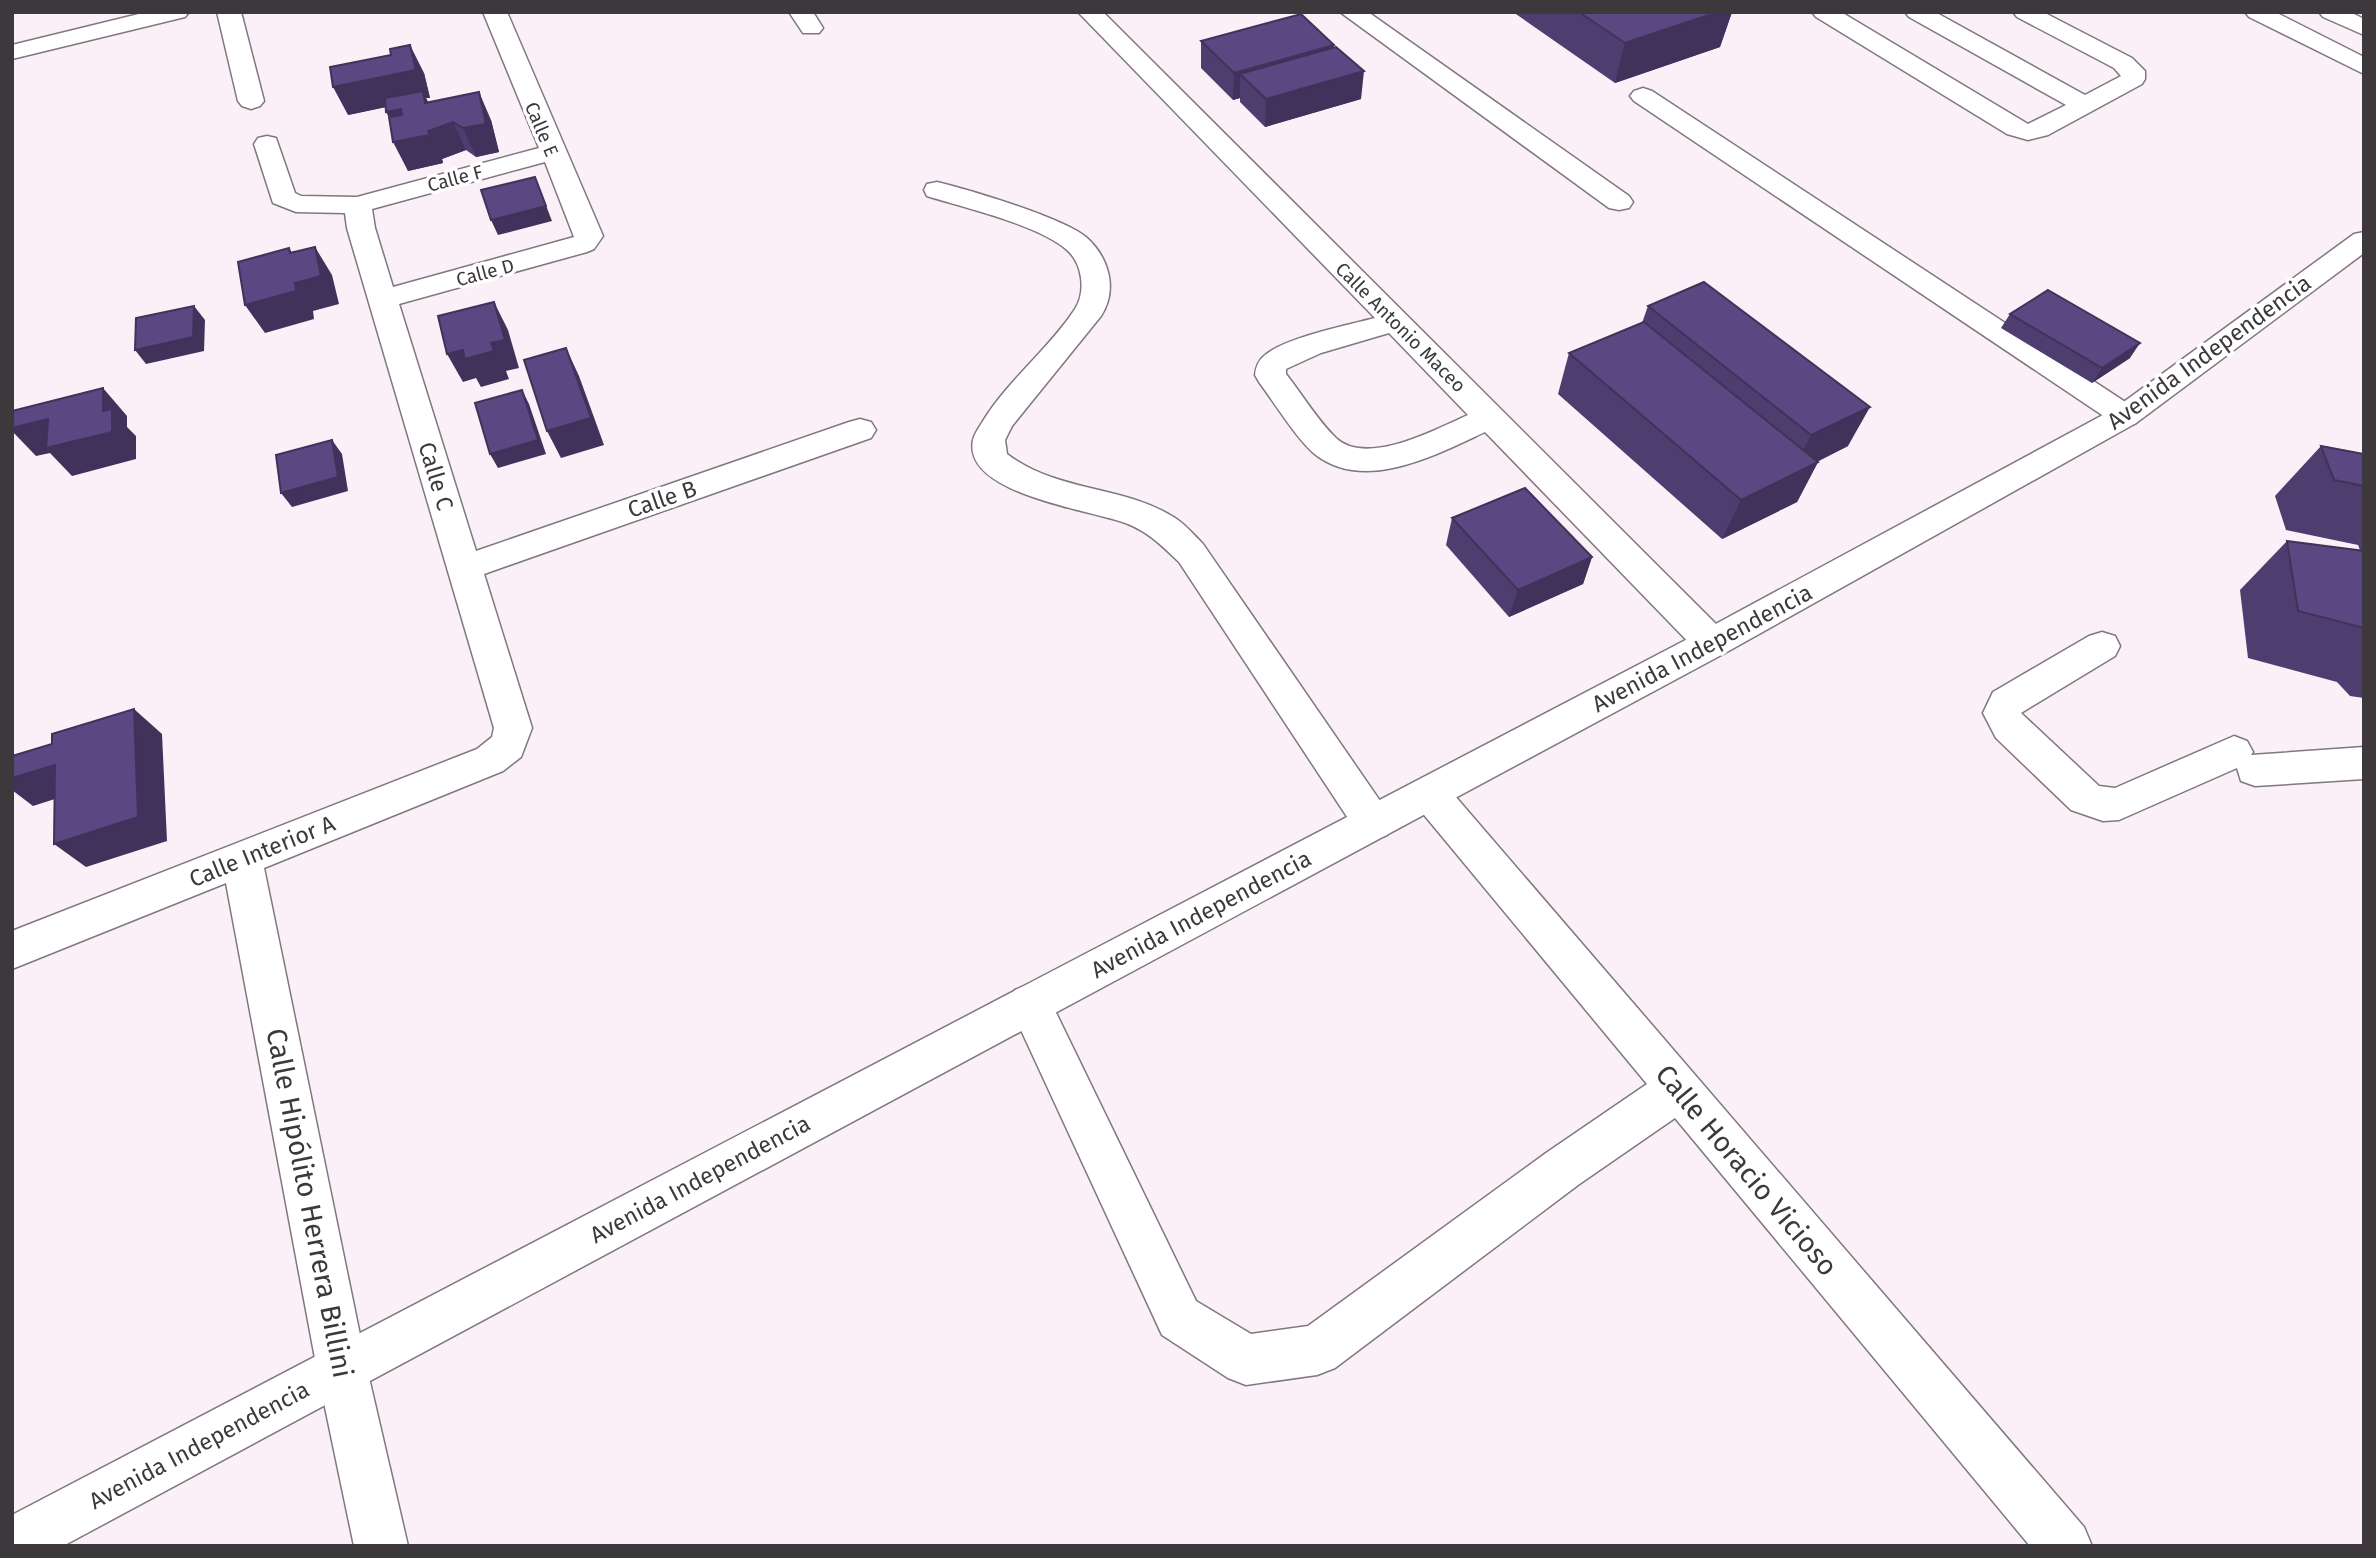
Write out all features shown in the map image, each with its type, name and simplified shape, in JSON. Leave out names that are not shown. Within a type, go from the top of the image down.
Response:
[{"type":"street","points":[[12,52],[177,12]]},
{"type":"street","points":[[229,12],[233,40],[251,101]]},
{"type":"street","name":"Calle E","points":[[495,12],[589,236],[584,243]]},
{"type":"street","name":"Calle Antonio Maceo","points":[[1090,12],[1712,643]]},
{"type":"street","points":[[1352,12],[1619,202]]},
{"type":"street","points":[[1824,12],[2016,129],[2028,132],[2039,130],[2133,79],[2133,71],[2123,63],[2025,12]]},
{"type":"street","points":[[1917,12],[2084,105]]},
{"type":"street","points":[[2257,12],[2364,67]]},
{"type":"street","points":[[2331,12],[2364,28]]},
{"type":"street","points":[[1643,96],[2125,416]]},
{"type":"street","name":"Calle F","points":[[267,144],[283,197],[296,204],[358,205],[552,152]]},
{"type":"street","points":[[937,190],[1048,227],[1077,244],[1090,261],[1097,282],[1091,309],[999,421],[989,440],[991,459],[1009,475],[1050,492],[1118,508],[1162,525],[1191,553],[1373,823]]},
{"type":"street","name":"Calle C","points":[[358,205],[361,228],[513,728],[508,746]]},
{"type":"street","name":"Avenida Independencia","points":[[12,1544],[1712,643],[2125,416],[2364,240]]},
{"type":"street","name":"Calle D","points":[[384,299],[584,243]]},
{"type":"street","points":[[1396,322],[1312,347],[1274,363],[1270,375],[1325,446],[1336,456],[1356,462],[1385,459],[1490,418]]},
{"type":"street","name":"Calle B","points":[[464,568],[860,430]]},
{"type":"street","points":[[2102,646],[2006,702],[2002,713],[2009,727],[2085,798],[2103,805],[2119,804],[2244,761],[2364,763]]},
{"type":"street","name":"Calle Interior A","points":[[12,950],[491,760],[508,746]]},
{"type":"street","name":"Calle Horacio Vicioso","points":[[1429,793],[2065,1546]]},
{"type":"street","name":"Calle Hipólito Herrera Billini","points":[[242,859],[342,1369],[381,1546]]},
{"type":"street","points":[[1030,1004],[1179,1318],[1246,1360],[1317,1350],[1562,1169],[1679,1089]]},
{"type":"building","points":[[1579,12],[1718,12],[1625,43]]},
{"type":"building","points":[[1301,14],[1334,45],[1234,73],[1201,41]]},
{"type":"building","points":[[410,45],[416,70],[333,87],[330,67],[391,55],[390,49]]},
{"type":"building","points":[[1336,47],[1364,71],[1266,99],[1240,74]]},
{"type":"building","points":[[423,91],[425,103],[479,92],[486,124],[463,128],[453,122],[428,131],[430,135],[393,142],[389,117],[402,115],[401,109],[386,112],[385,98]]},
{"type":"building","points":[[535,177],[546,206],[491,220],[481,190]]},
{"type":"building","points":[[315,247],[321,276],[295,283],[296,291],[245,305],[238,262],[289,248],[290,253]]},
{"type":"building","points":[[1704,282],[1870,407],[1811,435],[1648,306]]},
{"type":"building","points":[[2048,290],[2140,343],[2102,368],[2010,314]]},
{"type":"building","points":[[494,302],[505,340],[491,343],[494,351],[465,359],[463,350],[447,354],[438,316]]},
{"type":"building","points":[[194,306],[193,337],[135,350],[136,318]]},
{"type":"building","points":[[1644,322],[1818,462],[1741,500],[1569,353]]},
{"type":"building","points":[[566,348],[591,418],[547,431],[524,360]]},
{"type":"building","points":[[103,388],[103,411],[112,409],[112,432],[46,448],[48,419],[12,428],[12,411]]},
{"type":"building","points":[[522,390],[538,440],[490,454],[475,403]]},
{"type":"building","points":[[332,440],[338,477],[281,493],[276,455]]},
{"type":"building","points":[[2321,446],[2364,454],[2364,486],[2334,480]]},
{"type":"building","points":[[1525,488],[1592,557],[1518,590],[1452,518]]},
{"type":"building","points":[[2287,541],[2364,551],[2364,628],[2298,611]]},
{"type":"building","points":[[134,709],[138,817],[54,844],[55,765],[12,778],[12,756],[52,744],[52,734]]}]
